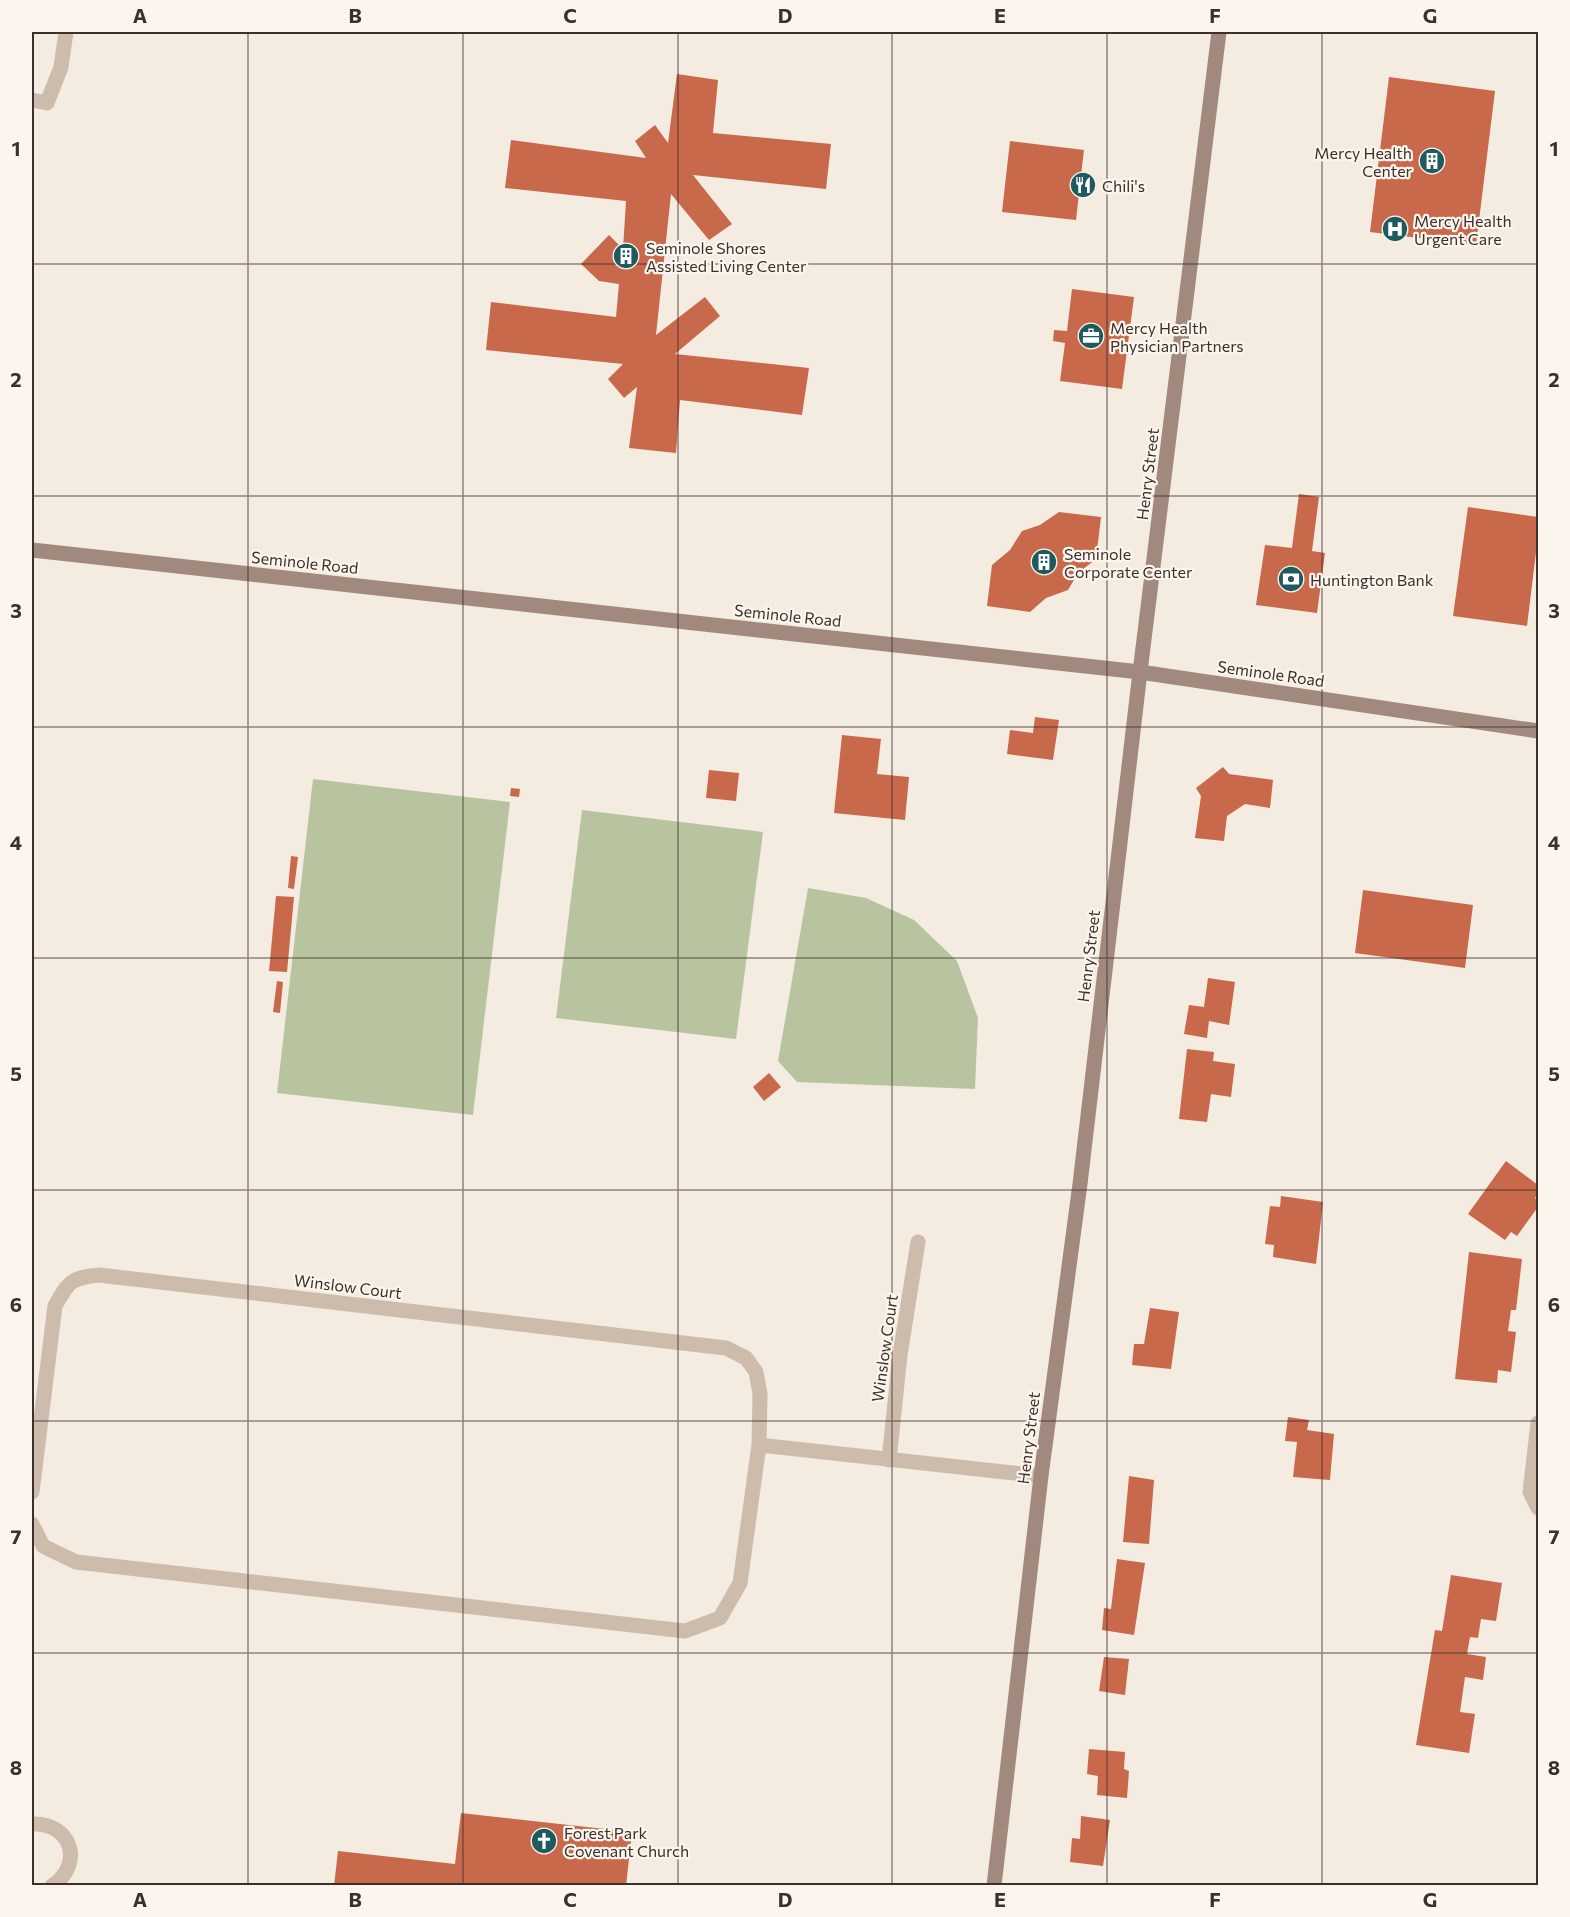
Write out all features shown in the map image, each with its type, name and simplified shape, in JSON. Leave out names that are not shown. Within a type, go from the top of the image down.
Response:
[{"type":"street","points":[[39,101],[61,67],[66,32]]},
{"type":"street","name":"Henry Street","points":[[994,1886],[1041,1476],[1080,1184],[1219,32]]},
{"type":"street","name":"Seminole Road","points":[[32,550],[1140,672],[1539,731]]},
{"type":"street","name":"Winslow Court","points":[[889,1460],[900,1355],[918,1242]]},
{"type":"street","name":"Winslow Court","points":[[32,1492],[54,1306],[65,1288],[79,1277],[99,1275],[726,1348],[746,1358],[756,1372],[760,1394],[759,1445],[740,1583],[720,1618],[685,1631],[76,1562],[43,1546],[32,1524]]},
{"type":"street","points":[[1539,1423],[1530,1492],[1539,1508]]},
{"type":"street","points":[[759,1445],[1041,1476]]},
{"type":"street","points":[[32,1824],[41,1823],[51,1826],[67,1840],[70,1849],[67,1870],[61,1880],[52,1886]]},
{"type":"green space","points":[[313,779],[510,802],[473,1115],[277,1093]]},
{"type":"green space","points":[[582,810],[763,832],[736,1039],[556,1018]]},
{"type":"green space","points":[[808,888],[866,898],[914,920],[957,961],[978,1018],[975,1089],[797,1082],[778,1061]]},
{"type":"building","name":"Seminole Shores Assisted Living Center","points":[[677,74],[718,80],[713,133],[831,144],[826,189],[693,175],[732,224],[709,240],[671,194],[656,335],[705,297],[720,316],[675,354],[809,368],[802,415],[680,400],[676,453],[629,448],[637,387],[624,398],[608,379],[623,364],[486,350],[491,302],[616,317],[619,284],[599,281],[581,264],[609,235],[623,249],[626,201],[505,188],[511,140],[646,158],[635,141],[655,125],[668,143]]},
{"type":"building","name":"Mercy Health Center","points":[[1389,77],[1495,91],[1476,245],[1370,232]]},
{"type":"building","points":[[1010,141],[1084,150],[1081,175],[1089,176],[1087,195],[1079,194],[1076,220],[1002,212]]},
{"type":"building","name":"Mercy Health Physician Partners","points":[[1072,289],[1134,297],[1122,389],[1060,381],[1065,343],[1053,341],[1054,330],[1067,331]]},
{"type":"building","name":"Huntington Bank","points":[[1299,494],[1319,497],[1312,551],[1325,553],[1317,613],[1256,605],[1265,545],[1292,548]]},
{"type":"building","points":[[1468,507],[1538,517],[1538,536],[1527,626],[1453,616]]},
{"type":"building","name":"Seminole Corporate Center","points":[[1059,512],[1101,517],[1096,559],[1078,573],[1068,590],[1046,598],[1030,612],[987,606],[992,565],[1010,550],[1022,531],[1040,525]]},
{"type":"building","points":[[1035,717],[1059,720],[1053,760],[1007,754],[1010,730],[1033,733]]},
{"type":"building","points":[[842,735],[881,739],[877,774],[909,777],[905,820],[834,813]]},
{"type":"building","points":[[1223,767],[1229,774],[1273,780],[1270,808],[1245,804],[1227,816],[1224,841],[1195,838],[1201,796],[1196,788]]},
{"type":"building","points":[[709,770],[739,773],[736,801],[706,798]]},
{"type":"building","points":[[511,788],[520,789],[519,797],[510,796]]},
{"type":"building","points":[[291,856],[298,857],[294,889],[288,888]]},
{"type":"building","points":[[1363,890],[1473,905],[1465,968],[1355,953]]},
{"type":"building","points":[[276,896],[294,897],[287,972],[269,971]]},
{"type":"building","points":[[1208,978],[1235,982],[1229,1025],[1209,1021],[1207,1038],[1184,1034],[1189,1005],[1204,1007]]},
{"type":"building","points":[[277,981],[283,982],[280,1013],[273,1012]]},
{"type":"building","points":[[1187,1049],[1214,1052],[1213,1061],[1235,1064],[1231,1097],[1211,1094],[1207,1122],[1179,1119]]},
{"type":"building","points":[[769,1073],[781,1087],[764,1101],[753,1087]]},
{"type":"building","points":[[1506,1161],[1538,1185],[1535,1198],[1538,1201],[1538,1207],[1517,1236],[1511,1232],[1505,1240],[1468,1214]]},
{"type":"building","points":[[1281,1196],[1323,1202],[1316,1264],[1273,1257],[1274,1245],[1265,1244],[1270,1206],[1280,1207]]},
{"type":"building","points":[[1469,1252],[1522,1259],[1516,1310],[1511,1310],[1508,1331],[1516,1332],[1511,1372],[1498,1370],[1497,1383],[1455,1379]]},
{"type":"building","points":[[1150,1308],[1179,1312],[1171,1369],[1132,1365],[1134,1344],[1144,1344]]},
{"type":"building","points":[[1288,1417],[1309,1420],[1307,1430],[1334,1434],[1330,1480],[1293,1477],[1297,1442],[1285,1441]]},
{"type":"building","points":[[1129,1476],[1154,1480],[1149,1544],[1123,1542]]},
{"type":"building","points":[[1117,1559],[1145,1563],[1134,1635],[1102,1630],[1104,1608],[1111,1609]]},
{"type":"building","points":[[1451,1575],[1502,1583],[1496,1621],[1481,1619],[1478,1638],[1470,1637],[1467,1654],[1486,1657],[1483,1680],[1465,1677],[1460,1712],[1475,1714],[1469,1753],[1416,1745],[1435,1630],[1442,1631]]},
{"type":"building","points":[[1104,1657],[1129,1659],[1125,1695],[1099,1691]]},
{"type":"building","points":[[1089,1749],[1125,1752],[1124,1769],[1129,1771],[1127,1798],[1097,1795],[1098,1776],[1087,1774]]},
{"type":"building","name":"Forest Park Covenant Church","points":[[461,1813],[632,1832],[626,1886],[334,1886],[338,1851],[455,1864]]},
{"type":"building","points":[[1081,1816],[1110,1820],[1103,1866],[1070,1862],[1072,1838],[1080,1839]]},
{"type":"place","name":"Mercy Health Center","points":[[1432,161]]},
{"type":"place","name":"Chili's","points":[[1083,185]]},
{"type":"place","name":"Mercy Health Urgent Care","points":[[1395,229]]},
{"type":"place","name":"Seminole Shores Assisted Living Center","points":[[626,256]]},
{"type":"place","name":"Mercy Health Physician Partners","points":[[1091,336]]},
{"type":"place","name":"Seminole Corporate Center","points":[[1044,562]]},
{"type":"place","name":"Huntington Bank","points":[[1291,579]]},
{"type":"place","name":"Forest Park Covenant Church","points":[[544,1841]]}]
